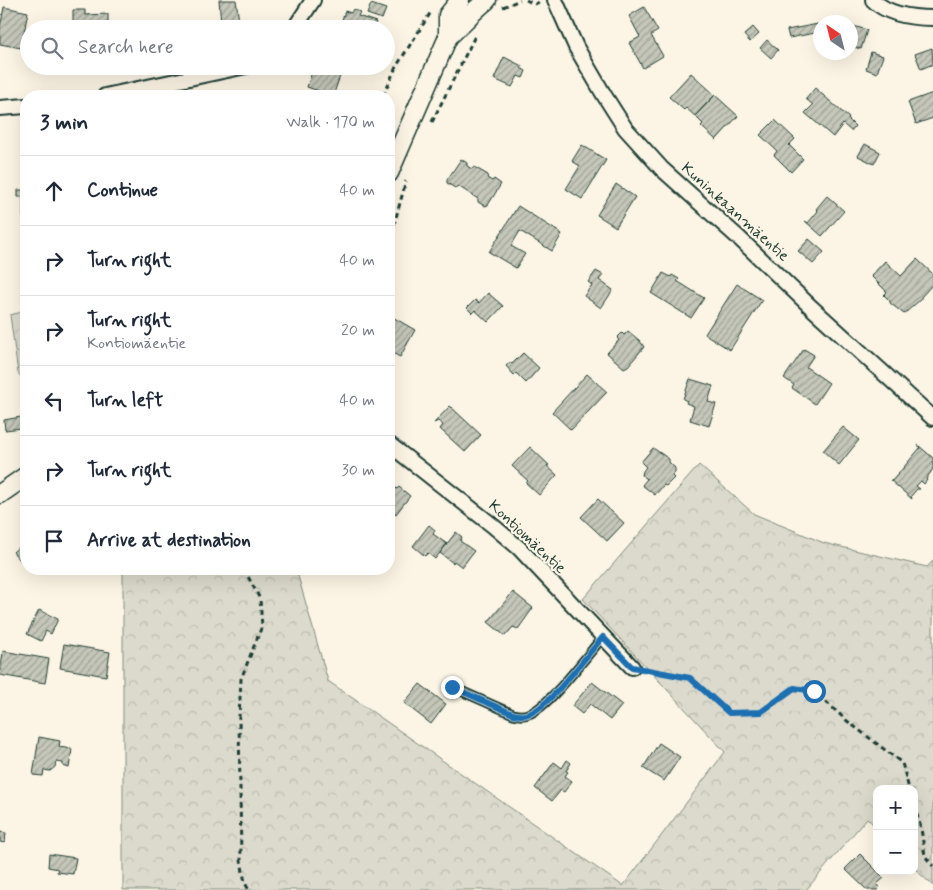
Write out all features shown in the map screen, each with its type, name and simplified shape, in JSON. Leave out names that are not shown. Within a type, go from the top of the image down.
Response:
[{"type":"street","points":[[300,20],[312,0]]},
{"type":"street","points":[[448,37],[448,15],[460,0]]},
{"type":"street","name":"Kuninkaanmäentie","points":[[555,0],[576,47],[604,95],[625,128],[655,162],[933,418]]},
{"type":"street","points":[[873,0],[879,6],[911,18],[933,18]]},
{"type":"street","points":[[395,158],[448,37],[474,11],[494,4]]},
{"type":"street","points":[[133,90],[204,75]]},
{"type":"street","points":[[0,108],[20,106]]},
{"type":"street","name":"Kontiomäentie","points":[[395,449],[519,548],[632,667]]},
{"type":"street","points":[[0,494],[20,480]]},
{"type":"lane","points":[[452,687],[513,714],[521,716],[528,714],[534,712],[551,698],[603,637]]},
{"type":"path","points":[[494,4],[520,0]]},
{"type":"path","points":[[526,0],[535,4]]},
{"type":"path","points":[[395,68],[433,8]]},
{"type":"path","points":[[430,126],[476,34]]},
{"type":"path","points":[[386,90],[392,75]]},
{"type":"path","points":[[395,221],[408,177]]},
{"type":"path","points":[[247,575],[260,599],[262,626],[240,679],[241,860],[245,883],[249,890]]},
{"type":"path","points":[[632,667],[690,678],[729,713],[761,712],[794,688],[814,691],[846,720],[902,763],[908,785]]},
{"type":"path","points":[[918,818],[926,856],[933,866]]},
{"type":"green space","points":[[20,312],[20,376],[18,373],[10,315]]},
{"type":"green space","points":[[699,465],[754,514],[824,543],[927,567],[933,561],[933,886],[918,872],[918,785],[873,785],[873,824],[867,818],[806,890],[123,890],[123,575],[298,575],[328,681],[623,886],[725,752],[583,599]]},
{"type":"building","points":[[219,0],[236,0],[239,20],[221,20]]},
{"type":"building","points":[[371,4],[386,9],[382,19],[367,14]]},
{"type":"building","points":[[4,7],[28,12],[26,20],[20,20],[20,48],[0,44],[0,28]]},
{"type":"building","points":[[644,7],[658,31],[651,35],[663,56],[643,68],[629,43],[640,37],[629,16]]},
{"type":"building","points":[[353,9],[360,12],[358,16],[370,20],[342,20],[345,11],[351,13]]},
{"type":"building","points":[[73,10],[85,10],[85,15],[108,14],[108,20],[73,20]]},
{"type":"building","points":[[813,25],[813,33],[789,38],[787,30]]},
{"type":"building","points":[[753,27],[759,34],[750,42],[744,35]]},
{"type":"building","points":[[858,27],[867,30],[861,49],[858,48]]},
{"type":"building","points":[[767,40],[778,50],[771,58],[760,48]]},
{"type":"building","points":[[932,48],[933,64],[921,69],[915,54]]},
{"type":"building","points":[[871,52],[883,56],[877,73],[866,69]]},
{"type":"building","points":[[504,57],[522,66],[521,68],[526,71],[523,78],[518,76],[512,87],[494,79]]},
{"type":"building","points":[[691,73],[715,95],[695,116],[686,108],[684,110],[669,97]]},
{"type":"building","points":[[311,75],[340,75],[335,90],[316,90],[307,87]]},
{"type":"building","points":[[815,88],[849,118],[855,126],[851,131],[843,124],[833,137],[805,113],[813,105],[806,99]]},
{"type":"building","points":[[933,93],[933,118],[916,124],[908,102]]},
{"type":"building","points":[[715,95],[738,116],[716,140],[701,126],[703,124],[695,116]]},
{"type":"building","points":[[775,120],[795,139],[789,145],[803,159],[791,172],[774,155],[777,151],[760,135]]},
{"type":"building","points":[[865,144],[880,152],[874,164],[858,156]]},
{"type":"building","points":[[582,145],[606,160],[582,199],[566,189],[580,166],[572,161]]},
{"type":"building","points":[[461,159],[467,163],[467,166],[472,169],[474,167],[488,175],[487,178],[492,181],[494,179],[501,184],[488,205],[485,206],[478,202],[478,199],[458,186],[455,188],[447,183],[447,180]]},
{"type":"building","points":[[616,184],[635,197],[616,227],[597,215]]},
{"type":"building","points":[[827,196],[844,211],[822,236],[805,221],[808,223],[818,211],[816,209]]},
{"type":"building","points":[[518,206],[562,234],[552,251],[520,231],[511,246],[525,254],[516,268],[489,252]]},
{"type":"building","points":[[809,239],[824,252],[813,264],[798,251]]},
{"type":"building","points":[[917,259],[933,274],[933,284],[921,299],[904,314],[890,303],[884,295],[887,292],[871,276],[885,261],[901,276]]},
{"type":"building","points":[[596,271],[603,275],[599,280],[613,290],[601,308],[584,296],[592,285],[588,282]]},
{"type":"building","points":[[663,273],[679,279],[677,281],[704,298],[691,318],[651,293]]},
{"type":"building","points":[[737,284],[762,300],[730,350],[705,334]]},
{"type":"building","points":[[488,293],[503,306],[488,322],[475,310],[472,313],[467,308],[475,300],[479,303]]},
{"type":"building","points":[[395,318],[415,330],[400,357],[395,354]]},
{"type":"building","points":[[628,331],[644,347],[628,366],[624,368],[607,353],[619,340],[617,338],[622,333],[624,335]]},
{"type":"building","points":[[804,349],[814,355],[806,367],[829,383],[815,404],[792,388],[794,385],[784,378]]},
{"type":"building","points":[[523,353],[539,368],[526,383],[516,373],[514,375],[506,366],[510,362],[512,364]]},
{"type":"building","points":[[587,374],[607,392],[571,430],[552,412]]},
{"type":"building","points":[[690,379],[713,386],[708,402],[716,404],[709,426],[690,420],[694,406],[686,403],[687,401],[683,399]]},
{"type":"building","points":[[450,406],[481,435],[465,452],[440,429],[443,425],[438,421],[434,423]]},
{"type":"building","points":[[20,417],[20,428],[5,430],[4,420]]},
{"type":"building","points":[[843,427],[859,440],[839,465],[823,451]]},
{"type":"building","points":[[918,445],[933,458],[933,469],[924,484],[921,481],[916,486],[920,489],[917,489],[911,496],[912,499],[890,480],[892,481],[920,448]]},
{"type":"building","points":[[530,447],[557,475],[539,495],[512,466]]},
{"type":"building","points":[[653,448],[669,459],[669,462],[675,468],[672,476],[674,478],[655,495],[642,485],[647,479],[642,475],[646,467],[641,462]]},
{"type":"building","points":[[395,487],[397,489],[399,487],[410,496],[396,514]]},
{"type":"building","points":[[598,499],[624,523],[607,541],[581,517]]},
{"type":"building","points":[[429,525],[435,530],[433,534],[447,544],[435,559],[428,553],[425,556],[413,546]]},
{"type":"building","points":[[456,532],[462,537],[460,541],[474,551],[462,567],[440,553]]},
{"type":"building","points":[[20,546],[20,560],[13,552]]},
{"type":"building","points":[[513,592],[533,608],[518,629],[513,627],[505,636],[488,622]]},
{"type":"building","points":[[39,610],[58,619],[51,634],[46,631],[41,641],[27,634]]},
{"type":"building","points":[[64,644],[110,652],[106,676],[60,668]]},
{"type":"building","points":[[3,651],[49,659],[45,683],[0,675]]},
{"type":"building","points":[[592,682],[622,705],[610,720],[590,704],[582,714],[572,706]]},
{"type":"building","points":[[420,684],[446,704],[431,724],[404,703]]},
{"type":"building","points":[[39,737],[60,741],[59,747],[72,749],[69,768],[63,766],[63,763],[56,762],[55,767],[50,771],[44,770],[43,776],[33,775]]},
{"type":"building","points":[[659,743],[680,757],[664,781],[643,768]]},
{"type":"building","points":[[567,760],[571,763],[565,776],[572,781],[564,792],[561,790],[552,801],[535,788],[554,762],[562,768]]},
{"type":"building","points":[[0,832],[6,833],[5,843],[0,842]]},
{"type":"building","points":[[49,854],[76,858],[73,874],[57,872],[58,869],[48,867]]},
{"type":"building","points":[[860,854],[873,867],[873,875],[881,875],[884,878],[877,884],[880,887],[877,890],[867,890],[845,869]]},
{"type":"route","points":[[452,687],[513,714],[521,716],[534,712],[551,698],[603,637],[632,667],[690,678],[729,713],[761,712],[794,688],[814,691]]}]
